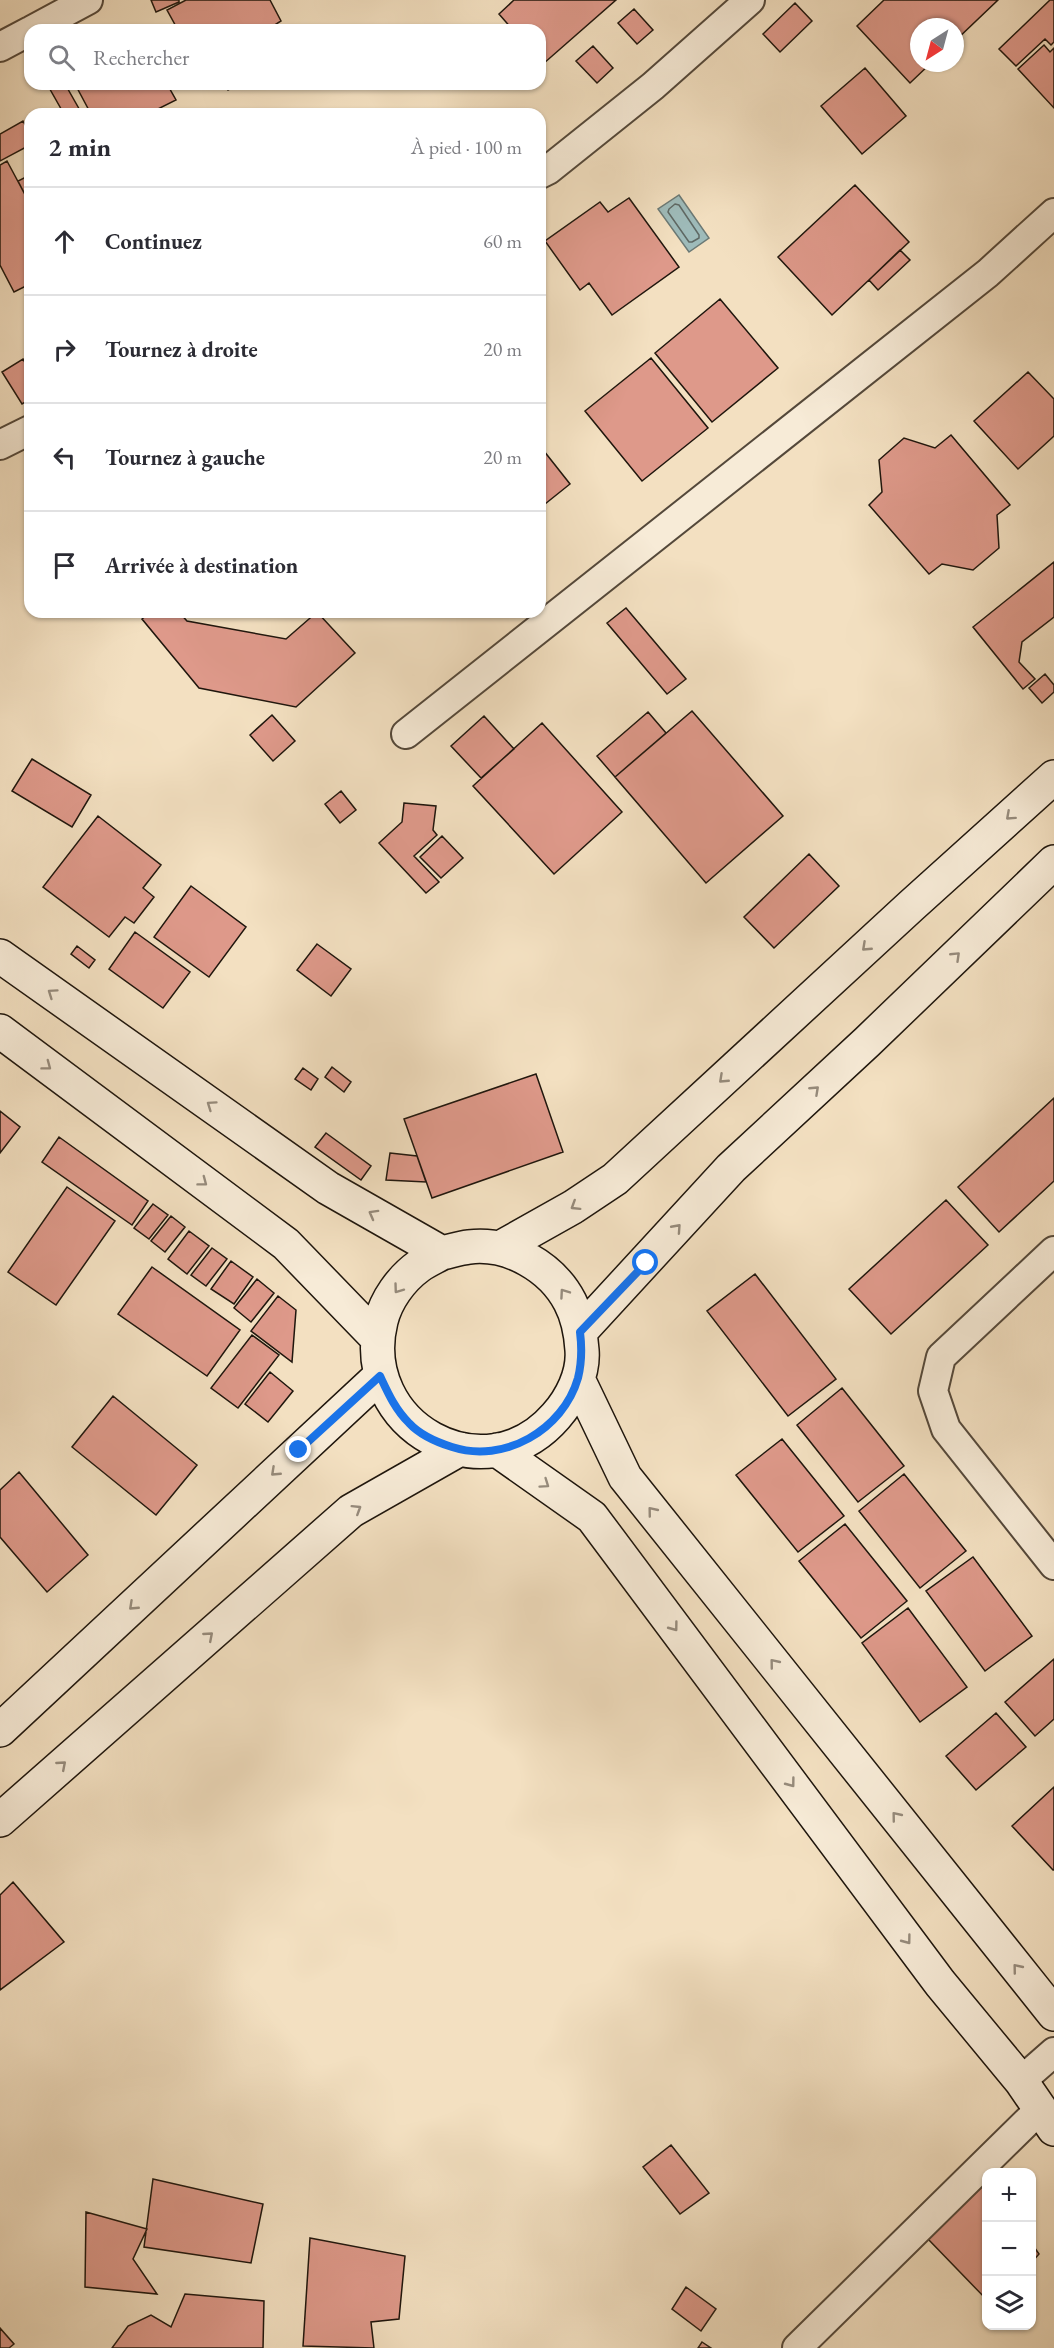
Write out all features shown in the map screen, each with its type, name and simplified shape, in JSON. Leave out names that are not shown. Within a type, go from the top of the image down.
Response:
[{"type":"main road","points":[[500,1248],[573,1207],[615,1179],[910,906],[1054,777]]},
{"type":"main road","points":[[580,1332],[731,1167],[867,1042],[1054,862]]},
{"type":"main road","points":[[0,956],[328,1188],[442,1253]]},
{"type":"main road","points":[[0,1031],[286,1244],[377,1338]]},
{"type":"main road","points":[[471,1247],[500,1248],[529,1259],[553,1278],[571,1303],[580,1332],[582,1356],[578,1379],[566,1404],[548,1426],[524,1442],[497,1450],[460,1449],[433,1441],[410,1424],[392,1402],[380,1376],[377,1338],[384,1311],[398,1286],[418,1266],[442,1253],[471,1247]]},
{"type":"main road","points":[[0,1730],[380,1376]]},
{"type":"main road","points":[[578,1379],[625,1477],[1054,2014]]},
{"type":"main road","points":[[0,1821],[351,1511],[460,1449]]},
{"type":"main road","points":[[497,1450],[592,1517],[940,1983],[1021,2081],[1046,2119]]},
{"type":"street","points":[[42,24],[88,0]]},
{"type":"street","points":[[546,169],[653,86],[750,0]]},
{"type":"street","points":[[0,47],[24,34]]},
{"type":"street","points":[[406,734],[988,273],[1054,213]]},
{"type":"street","points":[[0,445],[24,433]]},
{"type":"street","points":[[1054,1251],[941,1357],[933,1391],[946,1429],[1054,1565]]},
{"type":"street","points":[[1021,2081],[1054,2052]]},
{"type":"street","points":[[797,2348],[1046,2119]]},
{"type":"water","points":[[679,195],[709,238],[689,252],[658,209]]},
{"type":"building","points":[[151,0],[179,0],[179,2],[156,12]]},
{"type":"building","points":[[186,0],[270,0],[281,21],[276,24],[175,24],[167,10]]},
{"type":"building","points":[[514,0],[616,0],[546,61],[546,24],[508,24],[499,14]]},
{"type":"building","points":[[884,0],[998,0],[964,32],[964,18],[910,18],[910,72],[922,72],[910,83],[857,26]]},
{"type":"building","points":[[1050,0],[1054,0],[1054,42],[1051,45],[1045,39],[1016,66],[999,49]]},
{"type":"building","points":[[795,3],[812,21],[780,52],[763,34]]},
{"type":"building","points":[[634,9],[653,30],[637,44],[618,23]]},
{"type":"building","points":[[1044,45],[1050,52],[1054,48],[1054,108],[1018,69]]},
{"type":"building","points":[[593,46],[613,68],[597,83],[576,61]]},
{"type":"building","points":[[865,68],[906,116],[862,154],[821,106]]},
{"type":"building","points":[[50,90],[68,90],[79,108],[61,108]]},
{"type":"building","points":[[78,90],[170,90],[176,100],[160,108],[88,108]]},
{"type":"building","points":[[23,121],[24,148],[0,161],[0,134]]},
{"type":"building","points":[[7,161],[24,193],[24,287],[14,292],[0,265],[0,165]]},
{"type":"building","points":[[24,178],[24,192],[18,181]]},
{"type":"building","points":[[855,185],[909,242],[832,315],[778,257]]},
{"type":"building","points":[[629,198],[679,267],[612,315],[589,283],[580,290],[546,242],[600,202],[608,212]]},
{"type":"building","points":[[900,250],[910,260],[878,290],[869,280]]},
{"type":"building","points":[[720,299],[778,368],[712,422],[655,353]]},
{"type":"building","points":[[651,358],[708,428],[642,481],[585,411]]},
{"type":"building","points":[[23,359],[24,403],[22,404],[2,372]]},
{"type":"building","points":[[1028,372],[1054,399],[1054,436],[1018,469],[974,421]]},
{"type":"building","points":[[951,435],[1010,505],[997,515],[999,548],[973,570],[942,564],[929,574],[869,505],[882,492],[879,460],[904,438],[935,448]]},
{"type":"building","points":[[546,454],[570,484],[546,503]]},
{"type":"building","points":[[1054,562],[1054,617],[1022,642],[1019,662],[1035,679],[1023,689],[973,627]]},
{"type":"building","points":[[626,608],[686,679],[667,694],[607,623]]},
{"type":"building","points":[[184,618],[187,621],[286,639],[310,618],[323,618],[355,653],[296,707],[199,688],[142,619]]},
{"type":"building","points":[[1045,674],[1054,685],[1054,692],[1042,703],[1029,688]]},
{"type":"building","points":[[692,711],[783,816],[706,883],[615,777]]},
{"type":"building","points":[[648,712],[666,733],[615,777],[597,756]]},
{"type":"building","points":[[272,715],[295,741],[273,761],[250,735]]},
{"type":"building","points":[[484,716],[514,749],[481,778],[451,746]]},
{"type":"building","points":[[542,723],[622,812],[554,874],[473,786]]},
{"type":"building","points":[[32,759],[91,795],[72,827],[12,791]]},
{"type":"building","points":[[341,791],[356,810],[340,823],[325,804]]},
{"type":"building","points":[[404,803],[436,806],[433,830],[437,835],[414,856],[439,882],[426,893],[379,843],[402,822]]},
{"type":"building","points":[[98,816],[161,865],[143,888],[154,897],[134,923],[125,917],[109,937],[43,887]]},
{"type":"building","points":[[442,836],[463,858],[441,878],[420,857]]},
{"type":"building","points":[[809,854],[839,886],[774,948],[744,917]]},
{"type":"building","points":[[191,886],[246,927],[209,977],[154,937]]},
{"type":"building","points":[[135,932],[190,972],[163,1008],[109,969]]},
{"type":"building","points":[[317,944],[351,969],[331,996],[297,970]]},
{"type":"building","points":[[77,946],[95,960],[89,968],[71,954]]},
{"type":"building","points":[[332,1067],[351,1082],[344,1092],[325,1077]]},
{"type":"building","points":[[303,1068],[318,1079],[311,1090],[295,1079]]},
{"type":"building","points":[[536,1074],[563,1152],[432,1198],[404,1119]]},
{"type":"building","points":[[1054,1098],[1054,1181],[999,1232],[958,1187]]},
{"type":"building","points":[[0,1111],[20,1127],[0,1153]]},
{"type":"building","points":[[326,1133],[371,1166],[361,1180],[315,1147]]},
{"type":"building","points":[[59,1137],[148,1201],[132,1225],[42,1162]]},
{"type":"building","points":[[390,1153],[417,1156],[426,1182],[386,1180]]},
{"type":"building","points":[[67,1187],[115,1221],[56,1305],[8,1272]]},
{"type":"building","points":[[946,1200],[988,1245],[891,1334],[849,1289]]},
{"type":"building","points":[[153,1204],[168,1215],[149,1239],[134,1228]]},
{"type":"building","points":[[171,1216],[185,1227],[165,1252],[151,1241]]},
{"type":"building","points":[[189,1231],[209,1246],[187,1274],[168,1259]]},
{"type":"building","points":[[212,1248],[227,1259],[206,1286],[191,1275]]},
{"type":"building","points":[[231,1261],[253,1277],[234,1304],[211,1289]]},
{"type":"building","points":[[152,1267],[240,1330],[207,1376],[118,1314]]},
{"type":"building","points":[[755,1274],[836,1379],[788,1416],[707,1311]]},
{"type":"building","points":[[257,1279],[274,1293],[251,1322],[234,1308]]},
{"type":"building","points":[[278,1296],[296,1310],[292,1362],[251,1331]]},
{"type":"building","points":[[252,1335],[279,1355],[238,1408],[211,1388]]},
{"type":"building","points":[[270,1372],[293,1391],[268,1422],[245,1404]]},
{"type":"building","points":[[842,1388],[904,1466],[858,1502],[797,1425]]},
{"type":"building","points":[[113,1396],[197,1465],[156,1515],[72,1447]]},
{"type":"building","points":[[782,1439],[844,1516],[798,1552],[736,1475]]},
{"type":"building","points":[[19,1472],[88,1555],[47,1592],[0,1537],[0,1490]]},
{"type":"building","points":[[904,1474],[966,1551],[920,1588],[859,1511]]},
{"type":"building","points":[[845,1524],[907,1601],[861,1638],[799,1561]]},
{"type":"building","points":[[973,1557],[1032,1636],[985,1671],[926,1591]]},
{"type":"building","points":[[908,1608],[967,1687],[920,1722],[862,1643]]},
{"type":"building","points":[[1054,1659],[1054,1719],[1035,1736],[1005,1702]]},
{"type":"building","points":[[996,1713],[1026,1747],[976,1790],[946,1756]]},
{"type":"building","points":[[1054,1787],[1054,1870],[1053,1870],[1012,1826]]},
{"type":"building","points":[[13,1882],[64,1942],[0,1990],[0,1895]]},
{"type":"building","points":[[671,2145],[709,2193],[680,2214],[643,2167]]},
{"type":"building","points":[[153,2179],[263,2204],[251,2263],[144,2247]]},
{"type":"building","points":[[982,2185],[982,2295],[928,2239]]},
{"type":"building","points":[[86,2212],[147,2229],[133,2259],[157,2294],[85,2287]]},
{"type":"building","points":[[310,2238],[405,2256],[399,2319],[371,2322],[374,2348],[303,2346]]},
{"type":"building","points":[[686,2287],[716,2309],[701,2331],[672,2309]]},
{"type":"building","points":[[185,2294],[264,2301],[263,2348],[112,2348],[128,2326],[151,2315],[171,2327]]},
{"type":"building","points":[[0,2328],[14,2344],[9,2348],[0,2348]]},
{"type":"building","points":[[702,2342],[711,2348],[698,2348]]},
{"type":"route","points":[[299,1450],[380,1376],[392,1402],[410,1424],[433,1441],[460,1449],[479,1451],[497,1450],[524,1442],[548,1426],[566,1404],[578,1379],[582,1356],[580,1332],[646,1263]]}]
